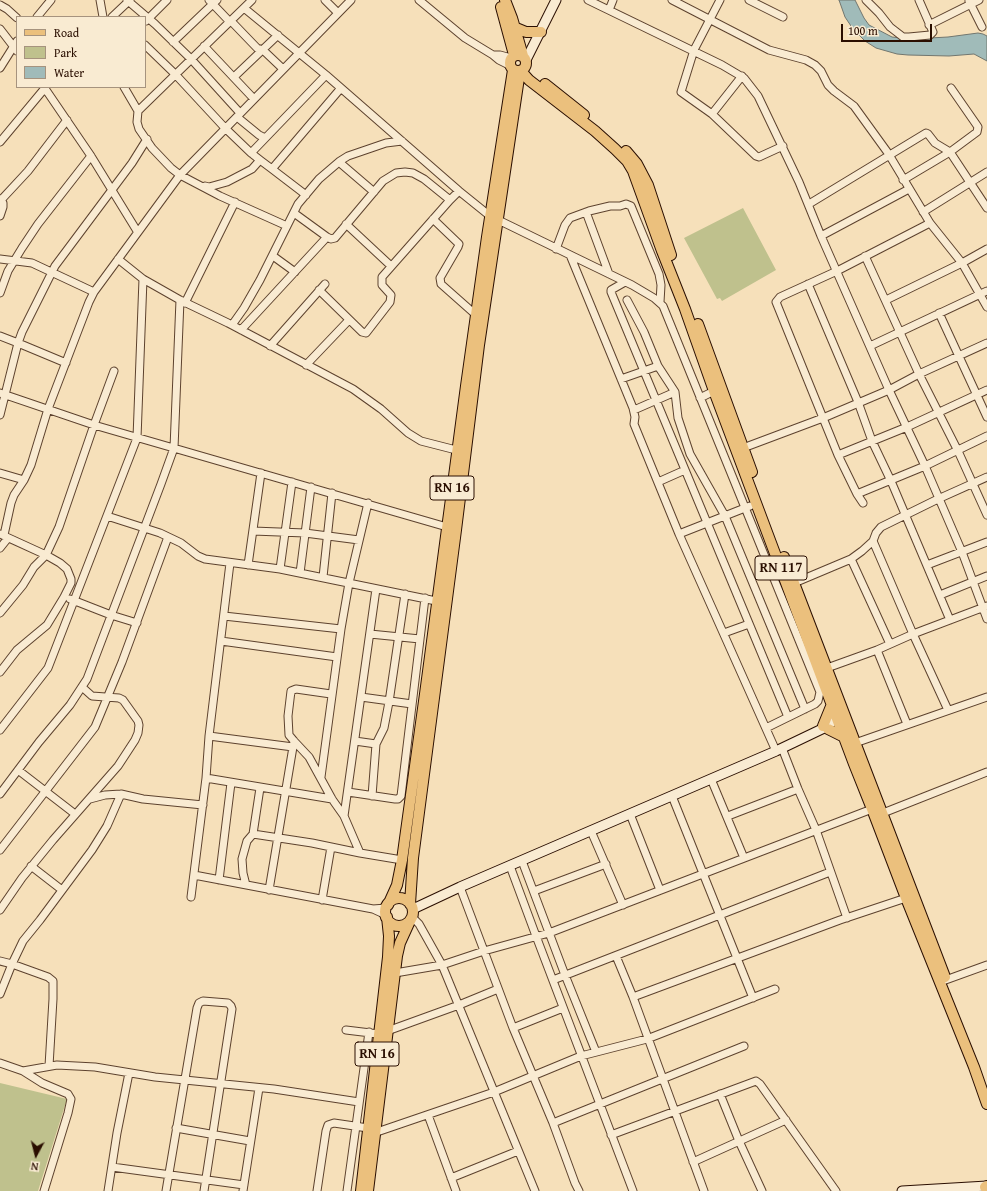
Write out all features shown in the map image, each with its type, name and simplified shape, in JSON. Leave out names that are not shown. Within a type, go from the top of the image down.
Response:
[{"type":"main road","name":"RN 16","points":[[498,0],[518,64]]},
{"type":"main road","name":"RN 16","points":[[383,1033],[400,943],[411,913],[413,858],[476,315],[494,218],[518,64],[514,27],[505,0]]},
{"type":"main road","points":[[514,27],[526,32],[541,32]]},
{"type":"main road","name":"RN 117","points":[[518,64],[529,80],[585,119],[631,156],[641,172],[763,503],[827,668],[843,724],[872,809],[906,898],[987,1085]]},
{"type":"main road","name":"RN 117","points":[[585,119],[627,161],[633,171],[662,251],[686,309],[714,391],[824,691],[855,743],[883,813],[987,1104]]},
{"type":"main road","name":"RN 16","points":[[361,1191],[371,1130],[383,1033],[389,936],[387,911],[397,885],[402,860],[442,602],[447,527],[479,345],[494,218]]},
{"type":"main road","points":[[824,728],[832,704]]},
{"type":"main road","points":[[824,728],[843,724]]},
{"type":"main road","points":[[402,899],[411,913],[406,924],[397,926],[389,921],[387,911],[392,900],[402,899]]},
{"type":"main road","name":"RN 16","points":[[368,1191],[371,1130]]},
{"type":"street","points":[[38,16],[51,0]]},
{"type":"street","points":[[100,0],[103,16]]},
{"type":"street","points":[[167,0],[147,20],[191,59],[240,113]]},
{"type":"street","points":[[138,111],[252,0]]},
{"type":"street","points":[[325,0],[338,13]]},
{"type":"street","points":[[0,548],[11,503],[14,495],[24,480],[39,442],[48,409],[94,292],[180,175],[351,0]]},
{"type":"street","points":[[419,0],[465,38],[493,55],[500,55],[518,64],[541,32],[556,0]]},
{"type":"street","points":[[588,0],[694,50],[742,76],[750,84],[758,96],[783,146],[889,390],[925,466],[985,607],[987,618]]},
{"type":"street","points":[[609,10],[613,0]]},
{"type":"street","points":[[672,0],[769,50],[806,60],[815,65],[821,71],[828,85],[854,106],[889,156],[930,223],[984,292],[987,307]]},
{"type":"street","points":[[720,0],[694,50],[681,92],[712,114],[756,156],[759,157],[783,146]]},
{"type":"street","points":[[749,0],[783,17]]},
{"type":"street","points":[[866,0],[890,27],[902,37],[930,35],[933,32],[919,0]]},
{"type":"street","points":[[929,24],[970,2],[979,0]]},
{"type":"street","points":[[115,16],[129,1],[143,16]]},
{"type":"street","points":[[173,42],[213,1],[230,21],[258,48],[283,69]]},
{"type":"street","points":[[970,2],[982,28]]},
{"type":"street","points":[[0,5],[16,17]]},
{"type":"street","points":[[244,8],[326,75],[459,190],[494,218],[625,282],[660,302],[663,306],[700,398],[824,691],[818,702],[766,728]]},
{"type":"street","points":[[0,29],[16,46],[3,57],[0,68]]},
{"type":"street","points":[[234,77],[278,35]]},
{"type":"street","points":[[146,46],[175,74],[225,128],[260,160],[306,195]]},
{"type":"street","points":[[204,46],[254,99]]},
{"type":"street","points":[[251,152],[326,75]]},
{"type":"street","points":[[712,114],[742,76]]},
{"type":"street","points":[[0,142],[45,88],[91,156],[137,232]]},
{"type":"street","points":[[125,88],[138,111],[137,122],[139,129],[162,160],[180,175],[287,226]]},
{"type":"street","points":[[272,169],[341,88]]},
{"type":"street","points":[[903,180],[950,152],[977,132],[978,130],[976,124],[951,88]]},
{"type":"street","points":[[240,113],[237,117],[265,138]]},
{"type":"street","points":[[0,216],[3,207],[0,199],[28,171],[67,120]]},
{"type":"street","points":[[809,204],[889,156],[923,133],[926,133],[935,143],[950,152],[987,208]]},
{"type":"street","points":[[0,416],[2,394],[18,343],[52,272],[132,163],[147,139]]},
{"type":"street","points":[[232,325],[244,308],[273,256],[298,204],[319,179],[348,156],[386,143],[402,141]]},
{"type":"street","points":[[0,294],[8,271],[38,224],[91,156]]},
{"type":"street","points":[[202,186],[209,187],[239,177],[252,169],[260,160]]},
{"type":"street","points":[[339,162],[374,192]]},
{"type":"street","points":[[294,213],[330,239],[335,238],[374,192],[389,177],[396,173],[405,172],[413,173],[424,179],[450,200]]},
{"type":"street","points":[[923,212],[987,172]]},
{"type":"street","points":[[821,236],[909,189]]},
{"type":"street","points":[[319,290],[349,320],[365,333],[390,302],[391,296],[381,281],[382,277],[459,190]]},
{"type":"street","points":[[0,794],[39,742],[70,706],[87,679],[174,448],[182,301],[235,202]]},
{"type":"street","points":[[556,249],[564,225],[570,218],[610,206],[629,205],[632,207],[659,274],[661,285],[660,302]]},
{"type":"street","points":[[586,212],[609,274]]},
{"type":"street","points":[[433,218],[459,244],[440,278],[441,284],[476,315]]},
{"type":"street","points":[[863,503],[838,455],[776,302],[780,297],[837,271],[930,223]]},
{"type":"street","points":[[346,224],[392,266]]},
{"type":"street","points":[[241,330],[327,237]]},
{"type":"street","points":[[886,300],[962,263],[987,249]]},
{"type":"street","points":[[570,255],[634,410],[634,424],[679,534],[766,728],[779,749],[816,830],[847,918]]},
{"type":"street","points":[[273,256],[294,272]]},
{"type":"street","points":[[865,256],[919,374],[939,411],[987,515]]},
{"type":"street","points":[[0,259],[32,264],[94,292]]},
{"type":"street","points":[[118,259],[143,279],[182,301],[232,325],[337,380],[366,398],[408,433],[421,441],[461,452]]},
{"type":"street","points":[[0,730],[48,668],[137,438],[143,279]]},
{"type":"street","points":[[625,282],[611,290],[611,292],[788,717]]},
{"type":"street","points":[[270,346],[324,284]]},
{"type":"street","points":[[808,284],[858,402],[872,441],[906,515],[950,620]]},
{"type":"street","points":[[870,346],[900,330],[984,292]]},
{"type":"street","points":[[627,300],[644,332],[658,366],[675,392],[678,418],[690,454],[725,516],[805,709]]},
{"type":"street","points":[[939,313],[987,417]]},
{"type":"street","points":[[306,365],[349,320]]},
{"type":"street","points":[[0,336],[66,363]]},
{"type":"street","points":[[743,448],[823,418],[889,390],[919,374],[987,343]]},
{"type":"street","points":[[621,379],[658,366]]},
{"type":"street","points":[[0,613],[23,585],[34,567],[46,555],[59,527],[114,371]]},
{"type":"street","points":[[838,455],[907,427],[987,390]]},
{"type":"street","points":[[700,398],[714,391]]},
{"type":"street","points":[[634,410],[675,392]]},
{"type":"street","points":[[2,394],[137,438],[368,503],[447,527]]},
{"type":"street","points":[[857,494],[925,466],[987,436]]},
{"type":"street","points":[[658,482],[685,470]]},
{"type":"street","points":[[0,473],[24,480]]},
{"type":"street","points":[[248,565],[261,473]]},
{"type":"street","points":[[794,583],[851,559],[873,540],[881,527],[987,477]]},
{"type":"street","points":[[280,569],[292,482]]},
{"type":"street","points":[[300,573],[310,487]]},
{"type":"street","points":[[323,577],[332,493]]},
{"type":"street","points":[[321,777],[331,694],[341,629],[349,583],[368,503]]},
{"type":"street","points":[[679,534],[756,504]]},
{"type":"street","points":[[107,516],[181,542],[198,556],[205,559],[280,569],[442,602]]},
{"type":"street","points":[[253,531],[285,533],[305,532],[360,540]]},
{"type":"street","points":[[0,671],[17,650],[47,625],[71,583],[70,575],[67,569],[60,563],[4,536]]},
{"type":"street","points":[[0,850],[91,734],[108,697],[137,623],[168,537]]},
{"type":"street","points":[[873,540],[948,710]]},
{"type":"street","points":[[926,565],[987,542]]},
{"type":"street","points":[[851,559],[890,644]]},
{"type":"street","points":[[191,897],[230,563]]},
{"type":"street","points":[[940,595],[987,576]]},
{"type":"street","points":[[344,816],[376,589]]},
{"type":"street","points":[[372,796],[376,744],[384,728],[405,594]]},
{"type":"street","points":[[64,597],[137,623]]},
{"type":"street","points":[[348,792],[395,799],[400,797],[425,598]]},
{"type":"street","points":[[827,668],[877,650],[985,607]]},
{"type":"street","points":[[224,616],[341,629]]},
{"type":"street","points":[[724,633],[749,624]]},
{"type":"street","points":[[370,634],[420,639]]},
{"type":"street","points":[[221,640],[337,657]]},
{"type":"street","points":[[877,650],[907,724]]},
{"type":"street","points":[[0,910],[32,866],[75,814],[118,766],[138,733],[138,721],[123,700],[92,696],[82,687]]},
{"type":"street","points":[[270,890],[293,744],[288,726],[291,690],[296,689],[331,694]]},
{"type":"street","points":[[361,697],[412,704]]},
{"type":"street","points":[[855,743],[987,697]]},
{"type":"street","points":[[535,1191],[442,965],[419,924],[411,913],[460,887],[711,779],[824,728],[843,724]]},
{"type":"street","points":[[209,736],[293,744],[304,750],[321,777],[332,799],[344,816],[360,853]]},
{"type":"street","points":[[355,741],[376,744]]},
{"type":"street","points":[[407,750],[418,751]]},
{"type":"street","points":[[18,770],[46,790],[75,814]]},
{"type":"street","points":[[883,813],[987,772]]},
{"type":"street","points":[[206,778],[332,799]]},
{"type":"street","points":[[711,779],[728,816],[744,858]]},
{"type":"street","points":[[219,880],[231,783]]},
{"type":"street","points":[[246,885],[242,859],[247,841],[253,834],[260,788]]},
{"type":"street","points":[[728,816],[798,789]]},
{"type":"street","points":[[88,799],[105,795],[121,794],[142,799],[202,805]]},
{"type":"street","points":[[0,994],[23,941],[92,850],[107,826],[121,794]]},
{"type":"street","points":[[672,796],[753,998]]},
{"type":"street","points":[[395,973],[442,965],[484,951],[549,933],[872,809]]},
{"type":"street","points":[[630,814],[660,890]]},
{"type":"street","points":[[591,831],[623,905]]},
{"type":"street","points":[[253,834],[279,837],[402,860]]},
{"type":"street","points":[[322,900],[331,847]]},
{"type":"street","points":[[522,860],[565,975],[596,1052]]},
{"type":"street","points":[[534,891],[606,864]]},
{"type":"street","points":[[32,866],[62,890]]},
{"type":"street","points":[[510,866],[633,1191]]},
{"type":"street","points":[[553,980],[830,872]]},
{"type":"street","points":[[194,875],[387,911]]},
{"type":"street","points":[[460,887],[513,1028],[534,1075],[553,1122],[574,1183],[579,1191]]},
{"type":"street","points":[[633,997],[736,957],[906,898]]},
{"type":"street","points":[[616,956],[633,997],[647,1039],[704,1191]]},
{"type":"street","points":[[0,961],[48,977],[53,982],[54,999],[49,1066]]},
{"type":"street","points":[[943,981],[987,965]]},
{"type":"street","points":[[346,1030],[383,1033],[498,989]]},
{"type":"street","points":[[317,1191],[327,1127],[331,1123],[356,1126],[371,1130],[428,1115],[494,1092],[581,1056],[647,1039],[775,990]]},
{"type":"street","points":[[166,1191],[197,1008],[200,1001],[206,1001],[228,1003],[232,1006],[232,1012],[204,1191]]},
{"type":"street","points":[[513,1028],[563,1008]]},
{"type":"street","points":[[347,1191],[369,1032]]},
{"type":"street","points":[[553,1122],[600,1105],[744,1046]]},
{"type":"street","points":[[0,1063],[22,1070],[42,1083],[68,1094],[71,1099],[44,1191]]},
{"type":"street","points":[[22,1070],[64,1065],[95,1066],[128,1073],[221,1083],[359,1102]]},
{"type":"street","points":[[108,1191],[128,1073]]},
{"type":"street","points":[[611,1135],[756,1081],[760,1084],[836,1191]]},
{"type":"street","points":[[112,1167],[169,1174],[243,1188],[259,1088]]},
{"type":"street","points":[[720,1094],[739,1141],[762,1191]]},
{"type":"street","points":[[428,1115],[456,1191]]},
{"type":"street","points":[[693,1162],[786,1120]]},
{"type":"street","points":[[176,1128],[250,1141]]},
{"type":"street","points":[[451,1178],[518,1151]]},
{"type":"street","points":[[902,1191],[986,1186]]},
{"type":"green space","points":[[743,208],[776,270],[722,301],[720,298],[717,299],[684,238]]},
{"type":"green space","points":[[0,1083],[67,1099],[38,1191],[0,1191]]},
{"type":"water","points":[[839,0],[855,0],[869,25],[892,37],[911,39],[948,37],[978,33],[983,34],[987,36],[987,61],[974,54],[949,56],[908,55],[897,54],[876,48],[865,41],[853,29],[845,17]]}]
